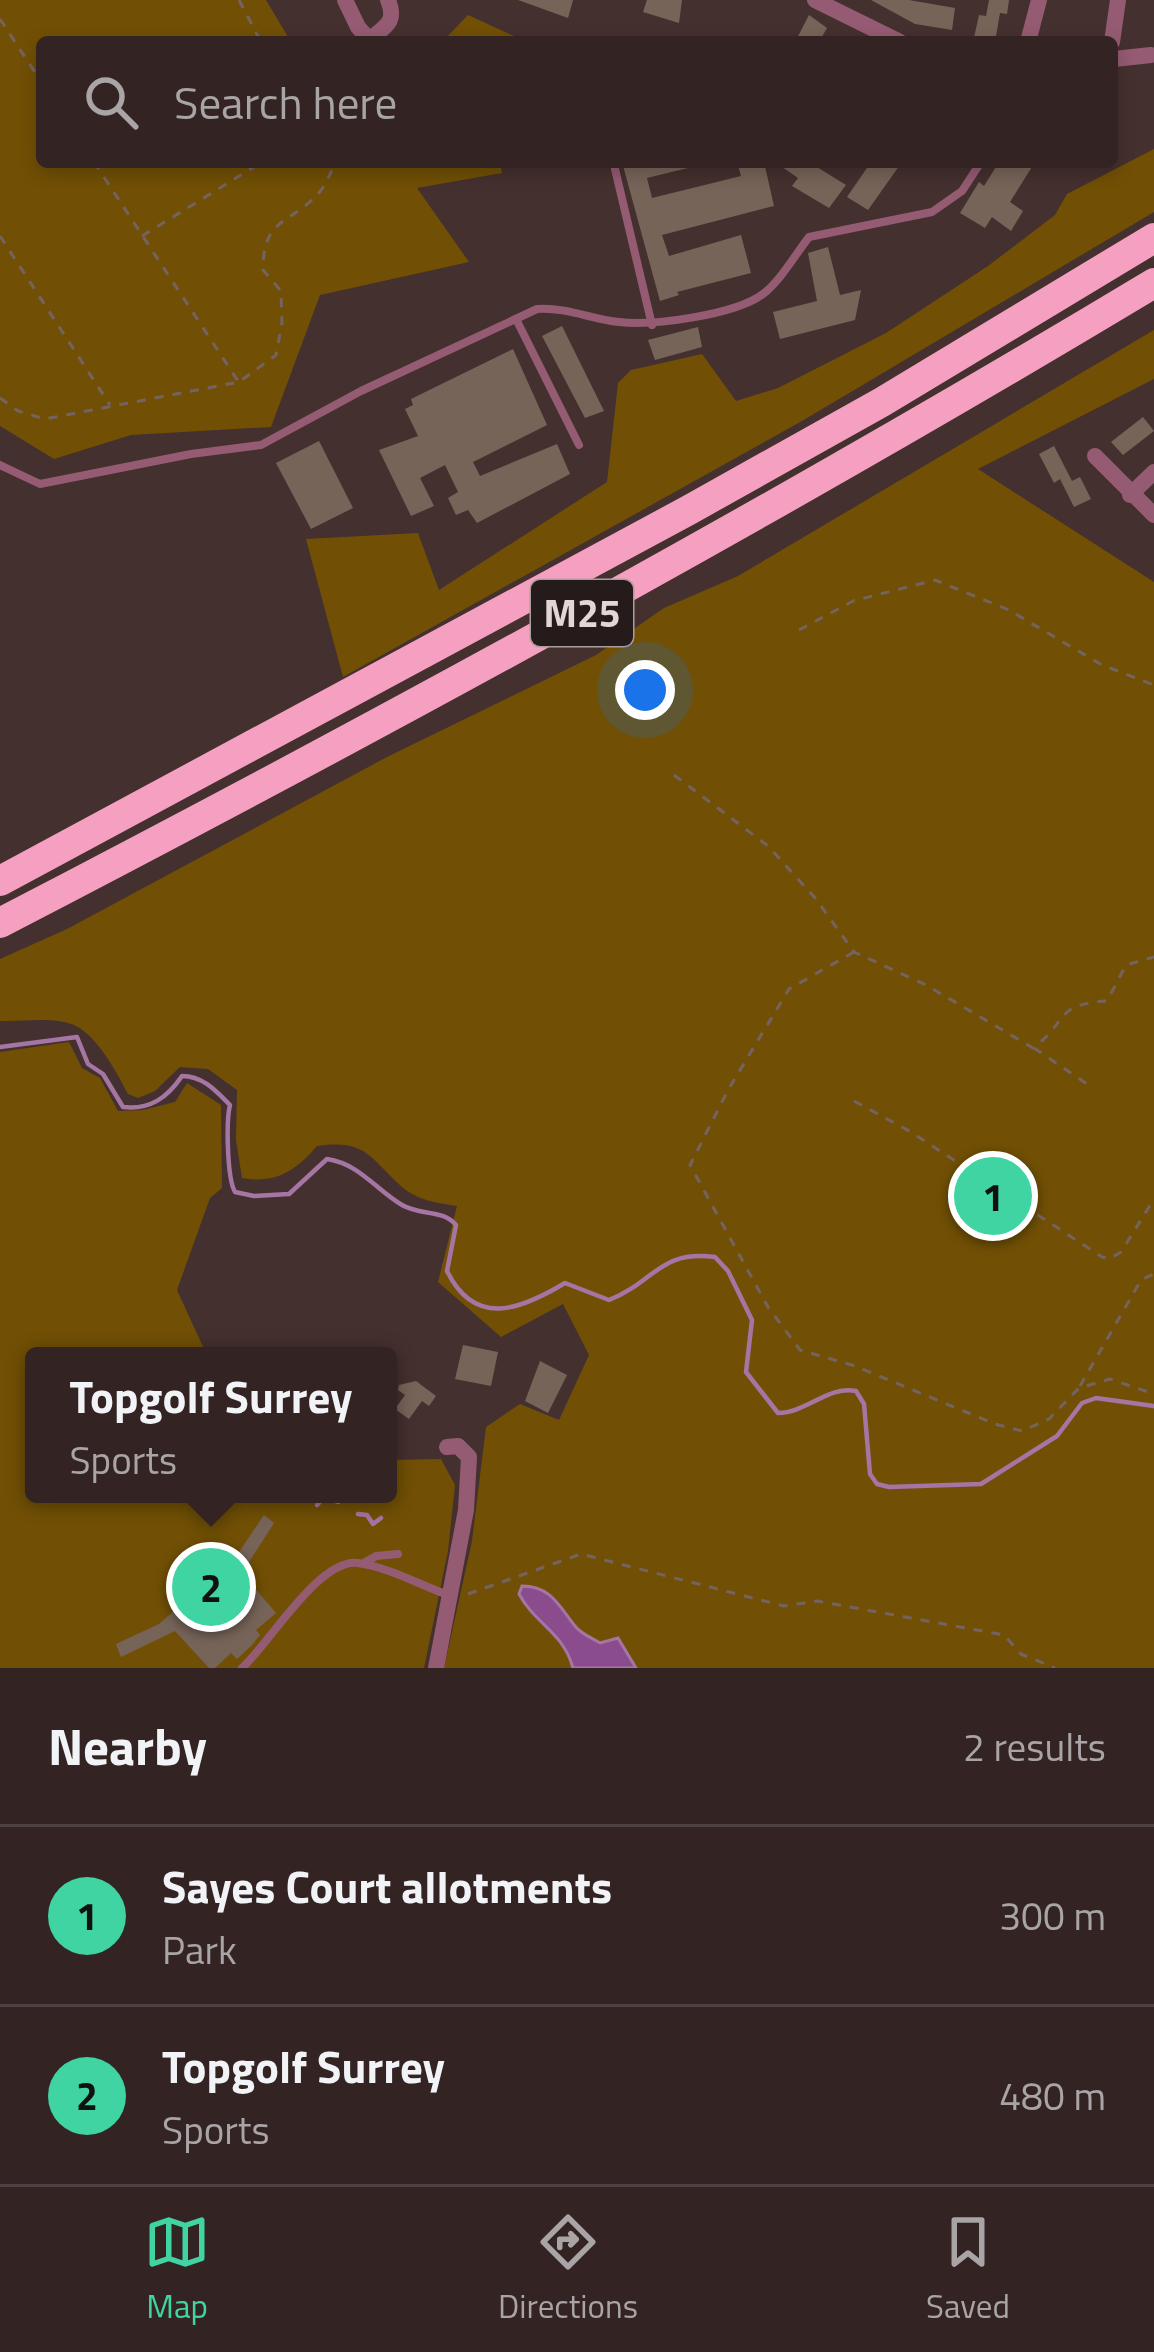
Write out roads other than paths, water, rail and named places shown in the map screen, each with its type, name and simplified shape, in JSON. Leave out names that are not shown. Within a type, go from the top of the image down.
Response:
[{"type":"highway","name":"M25","points":[[0,881],[689,510],[882,402],[1154,238]]},
{"type":"highway","name":"M25","points":[[0,923],[328,753],[589,610],[925,421],[1154,283]]},
{"type":"street","points":[[345,0],[366,36]]},
{"type":"street","points":[[376,36],[392,21],[388,0]]},
{"type":"street","points":[[815,0],[888,36]]},
{"type":"street","points":[[1030,36],[1039,0]]},
{"type":"street","points":[[1115,36],[1118,0]]},
{"type":"street","points":[[1118,56],[1151,56]]},
{"type":"street","points":[[1095,456],[1154,515]]},
{"type":"street","points":[[1130,495],[1154,472]]},
{"type":"street","points":[[436,1668],[466,1510],[469,1457],[458,1446],[448,1447]]},
{"type":"lane","points":[[0,465],[40,484],[261,445],[361,391],[537,309],[563,308],[614,322],[652,325],[747,304],[767,292],[809,237],[932,212],[962,191],[977,168]]},
{"type":"lane","points":[[615,169],[652,325]]},
{"type":"lane","points":[[516,320],[579,445]]},
{"type":"lane","points":[[363,1564],[376,1556],[398,1554]]},
{"type":"lane","points":[[242,1668],[332,1570],[349,1563],[452,1597]]},
{"type":"waterway","points":[[0,1047],[77,1037],[88,1064],[103,1074],[123,1107],[157,1101],[182,1076],[203,1081],[230,1105],[228,1149],[235,1192],[289,1194],[327,1159],[349,1166],[402,1205],[456,1225],[447,1271],[458,1289],[485,1307],[532,1301],[565,1283],[609,1300],[681,1258],[715,1257],[728,1271],[752,1320],[746,1372],[778,1413],[836,1392],[856,1391],[864,1404],[870,1474],[877,1484],[981,1484],[1057,1436],[1082,1403],[1096,1398],[1154,1406]]},
{"type":"waterway","points":[[358,1514],[367,1515],[373,1524],[381,1518]]},
{"type":"place","name":"Sayes Court allotments","points":[[993,1196]]},
{"type":"place","name":"Topgolf Surrey","points":[[211,1587]]}]
